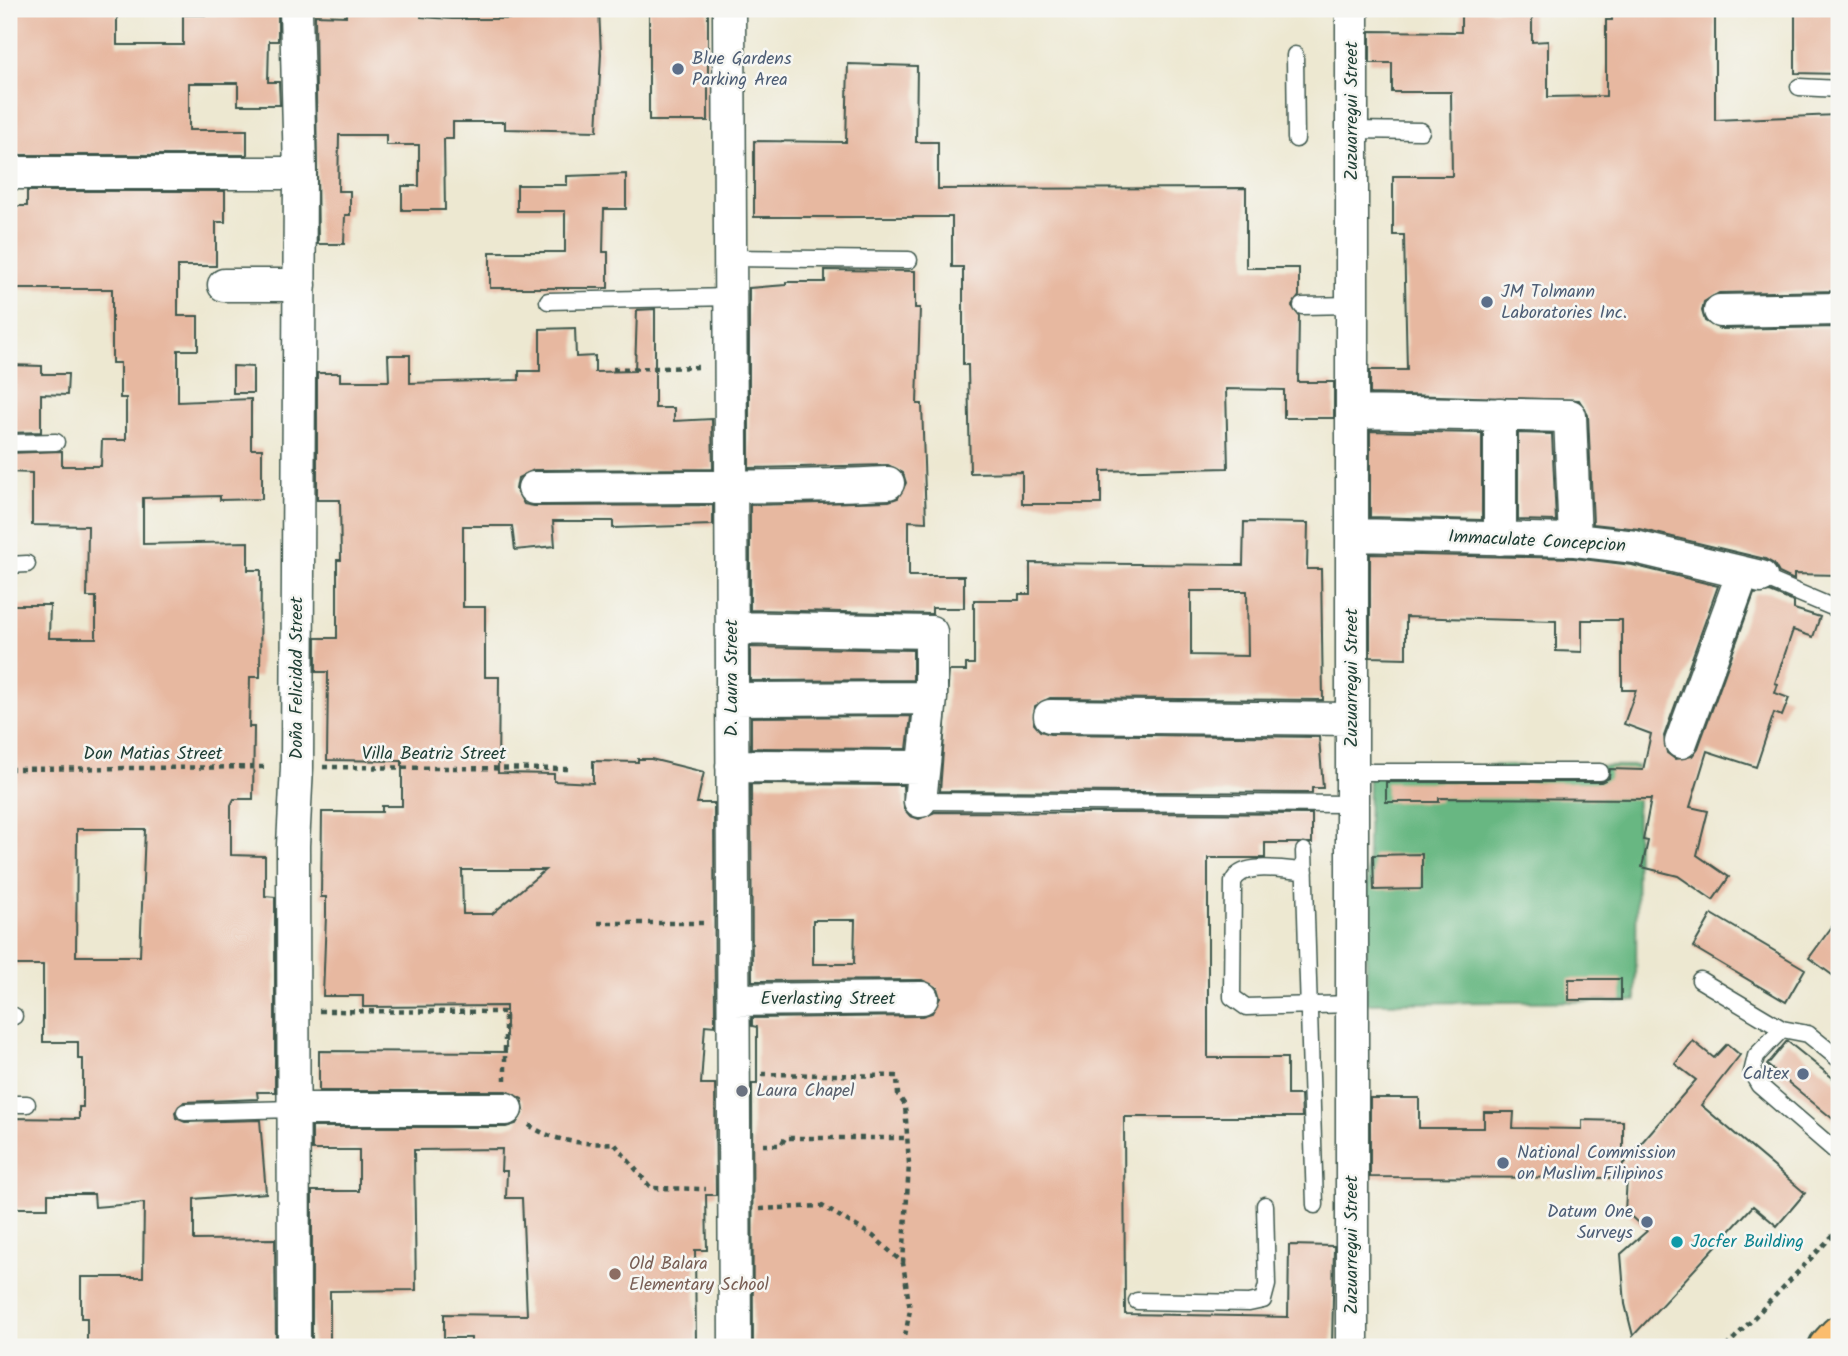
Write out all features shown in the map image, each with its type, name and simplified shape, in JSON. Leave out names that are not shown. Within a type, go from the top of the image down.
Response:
[{"type":"main road","points":[[1828,1347],[1839,1335]]},
{"type":"street","name":"Doña Felicidad Street","points":[[294,1347],[300,285],[296,9]]},
{"type":"street","name":"D. Laura Street","points":[[729,9],[735,1347]]},
{"type":"street","name":"Zuzuarregui Street","points":[[1352,9],[1352,1347]]},
{"type":"street","points":[[9,173],[300,173]]},
{"type":"street","points":[[224,285],[300,285]]},
{"type":"street","points":[[1720,311],[1839,309]]},
{"type":"street","points":[[1352,412],[1570,416],[1575,540]]},
{"type":"street","points":[[1500,414],[1500,539]]},
{"type":"street","points":[[534,488],[732,484],[835,487],[888,484]]},
{"type":"street","name":"Immaculate Concepcion","points":[[1352,535],[1575,540],[1635,547],[1751,576]]},
{"type":"street","points":[[1681,742],[1751,576]]},
{"type":"street","points":[[732,628],[932,632],[932,698],[920,801]]},
{"type":"street","points":[[732,699],[932,698]]},
{"type":"street","points":[[1050,716],[1352,719]]},
{"type":"street","points":[[732,766],[923,767]]},
{"type":"street","name":"Everlasting Street","points":[[734,1000],[922,998]]},
{"type":"street","points":[[294,1109],[506,1110]]},
{"type":"lane","points":[[1295,55],[1296,139]]},
{"type":"lane","points":[[1799,87],[1839,89]]},
{"type":"lane","points":[[1352,130],[1421,131]]},
{"type":"lane","points":[[730,258],[909,260]]},
{"type":"lane","points":[[548,301],[731,297]]},
{"type":"lane","points":[[1302,306],[1352,305]]},
{"type":"lane","points":[[9,443],[56,443]]},
{"type":"lane","points":[[9,565],[27,564]]},
{"type":"lane","points":[[1751,576],[1839,610]]},
{"type":"lane","points":[[1352,772],[1600,772]]},
{"type":"lane","points":[[920,801],[1352,804]]},
{"type":"lane","points":[[1304,851],[1315,1205]]},
{"type":"lane","points":[[1305,871],[1245,869],[1236,874],[1233,882],[1232,997],[1246,1007],[1309,1003],[1352,1004]]},
{"type":"lane","points":[[1700,980],[1782,1029],[1808,1034],[1839,1059]]},
{"type":"lane","points":[[1782,1029],[1756,1056],[1752,1073],[1759,1085],[1839,1154]]},
{"type":"lane","points":[[9,1104],[27,1104]]},
{"type":"lane","points":[[185,1112],[294,1109]]},
{"type":"lane","points":[[1138,1301],[1249,1303],[1263,1300],[1267,1285],[1265,1205]]},
{"type":"path","points":[[613,369],[731,365]]},
{"type":"path","name":"Don Matias Street","points":[[9,769],[297,767]]},
{"type":"path","name":"Villa Beatriz Street","points":[[297,767],[571,769]]},
{"type":"path","points":[[598,923],[706,923]]},
{"type":"path","points":[[294,1011],[505,1012],[506,1110],[544,1135],[591,1144],[614,1143],[651,1188],[734,1200],[822,1206],[873,1236],[903,1263]]},
{"type":"path","points":[[734,1074],[897,1076],[898,1096],[905,1105],[905,1138],[909,1164],[903,1263],[910,1310],[904,1341]]},
{"type":"path","points":[[734,1146],[781,1145],[785,1138],[905,1138]]},
{"type":"path","points":[[1726,1347],[1839,1229]]},
{"type":"green space","points":[[1369,765],[1637,766],[1636,1001],[1366,1003]]},
{"type":"building","points":[[15,9],[117,9],[117,45],[183,45],[183,15],[218,15],[218,9],[268,11],[268,14],[278,15],[278,41],[269,41],[268,82],[279,82],[280,105],[238,105],[238,83],[189,83],[189,130],[247,130],[247,155],[9,155],[9,26],[15,26]]},
{"type":"building","points":[[346,9],[421,9],[421,17],[509,19],[509,9],[599,9],[601,54],[597,131],[505,129],[505,122],[453,122],[453,139],[444,139],[445,210],[402,210],[402,186],[419,186],[419,145],[386,145],[386,135],[339,135],[338,191],[350,191],[350,215],[345,215],[344,244],[318,244],[315,15],[346,16]]},
{"type":"building","name":"Blue Gardens Parking Area","points":[[649,9],[708,9],[708,121],[649,121]]},
{"type":"building","points":[[1612,9],[1715,9],[1715,120],[1836,115],[1839,291],[1719,293],[1704,302],[1702,311],[1705,321],[1720,329],[1839,327],[1839,575],[1794,574],[1794,580],[1779,573],[1774,564],[1765,559],[1639,529],[1593,524],[1588,415],[1579,400],[1370,394],[1370,370],[1407,370],[1404,235],[1393,235],[1393,176],[1452,176],[1451,92],[1392,92],[1392,63],[1370,63],[1370,31],[1461,32],[1461,10],[1532,10],[1532,42],[1548,41],[1548,97],[1606,96],[1606,20],[1612,20]]},
{"type":"building","points":[[1795,9],[1839,9],[1839,74],[1795,73]]},
{"type":"building","points":[[848,64],[917,66],[916,142],[938,142],[938,189],[1246,188],[1246,268],[1299,268],[1299,296],[1292,306],[1299,316],[1298,382],[1334,382],[1334,418],[1284,418],[1284,390],[1226,389],[1228,468],[1101,471],[1101,504],[1022,504],[1022,472],[970,473],[968,365],[963,365],[963,267],[952,267],[952,217],[754,217],[754,141],[846,142]]},
{"type":"building","points":[[626,174],[626,209],[604,209],[603,252],[608,252],[608,288],[490,288],[490,252],[565,252],[565,211],[517,211],[517,185],[567,185],[567,176]]},
{"type":"building","points":[[27,191],[225,191],[225,222],[216,222],[216,266],[178,266],[178,316],[198,316],[198,350],[178,350],[178,402],[251,399],[251,449],[262,449],[262,499],[220,500],[220,496],[143,498],[143,544],[248,542],[248,570],[261,570],[260,677],[250,677],[249,727],[254,727],[253,799],[234,799],[231,805],[231,855],[265,856],[265,896],[275,897],[275,1092],[257,1092],[258,1099],[184,1102],[175,1112],[176,1118],[185,1122],[260,1120],[266,1193],[194,1199],[194,1240],[275,1239],[276,1347],[87,1347],[87,1318],[81,1318],[81,1277],[143,1277],[144,1203],[95,1207],[94,1194],[48,1194],[48,1208],[9,1208],[9,1118],[79,1119],[79,1107],[83,1107],[83,1059],[78,1059],[78,1042],[43,1042],[43,965],[9,965],[9,605],[50,605],[49,638],[96,638],[96,597],[87,597],[88,526],[32,525],[32,473],[9,472],[9,453],[62,451],[62,466],[101,466],[102,440],[126,440],[126,398],[120,398],[120,363],[112,363],[112,289],[9,289],[9,206],[27,206]],"holes":[[[77,829],[145,829],[140,956],[76,956]]]},
{"type":"building","points":[[825,270],[915,271],[915,308],[920,308],[917,404],[922,404],[926,522],[909,521],[909,576],[964,576],[964,608],[932,608],[932,614],[750,610],[750,505],[889,501],[898,498],[906,483],[903,473],[888,465],[749,468],[749,288],[786,285],[786,282],[825,282]]},
{"type":"building","points":[[655,309],[655,408],[674,408],[674,421],[712,419],[713,469],[534,470],[518,478],[516,489],[524,504],[534,506],[713,505],[713,525],[613,528],[613,521],[553,521],[555,546],[515,550],[512,526],[463,526],[463,607],[485,607],[485,677],[499,677],[498,773],[554,774],[554,781],[593,783],[593,761],[638,762],[638,759],[651,759],[704,772],[697,803],[714,803],[715,1026],[705,1025],[701,1084],[715,1084],[716,1195],[706,1195],[707,1250],[695,1250],[696,1341],[471,1347],[471,1338],[444,1338],[444,1314],[527,1315],[522,1198],[506,1198],[507,1171],[501,1171],[502,1149],[414,1150],[416,1290],[330,1291],[330,1347],[312,1347],[312,1191],[359,1191],[359,1150],[312,1150],[312,1127],[506,1127],[516,1124],[524,1110],[522,1099],[506,1091],[319,1091],[319,1051],[506,1052],[506,1006],[363,1007],[363,996],[323,996],[326,897],[321,897],[322,812],[382,812],[382,806],[402,806],[402,761],[327,760],[328,672],[316,672],[316,638],[337,638],[337,560],[341,560],[340,500],[317,500],[317,373],[340,373],[340,381],[389,381],[388,355],[410,355],[410,383],[519,380],[519,371],[540,371],[540,329],[575,328],[576,357],[595,356],[595,372],[635,371],[637,310]],"holes":[[[462,870],[545,870],[492,914],[463,914]]]},
{"type":"building","points":[[9,365],[42,366],[42,374],[68,374],[67,395],[41,394],[41,432],[9,433]]},
{"type":"building","points":[[233,366],[253,367],[253,393],[233,393]]},
{"type":"building","points":[[1370,431],[1482,433],[1482,520],[1370,517]]},
{"type":"building","points":[[1518,433],[1552,434],[1556,521],[1518,520]]},
{"type":"building","points":[[1244,522],[1308,523],[1307,569],[1321,569],[1323,700],[1050,698],[1035,706],[1034,724],[1040,731],[1050,734],[1319,737],[1323,788],[1312,788],[1312,793],[940,791],[949,671],[966,671],[966,664],[974,664],[974,600],[1019,600],[1019,594],[1030,594],[1030,563],[1243,565]],"holes":[[[1191,591],[1247,591],[1248,656],[1191,655]]]},
{"type":"building","points":[[1370,554],[1574,558],[1632,565],[1718,586],[1664,736],[1667,753],[1675,759],[1692,756],[1698,748],[1754,594],[1770,592],[1794,602],[1794,609],[1820,617],[1813,637],[1793,630],[1775,683],[1778,684],[1775,693],[1789,698],[1782,716],[1774,713],[1756,767],[1707,751],[1690,807],[1708,811],[1697,855],[1729,877],[1713,900],[1678,876],[1642,867],[1648,841],[1643,840],[1651,799],[1439,798],[1439,802],[1386,802],[1386,782],[1601,782],[1609,778],[1610,769],[1643,770],[1651,734],[1624,724],[1636,690],[1622,690],[1622,620],[1582,620],[1582,652],[1556,651],[1556,621],[1406,617],[1406,658],[1370,657]]},
{"type":"building","points":[[750,647],[913,650],[913,680],[750,681]]},
{"type":"building","points":[[911,716],[907,749],[751,748],[751,717]]},
{"type":"building","points":[[751,784],[903,785],[904,809],[910,816],[919,819],[935,812],[1312,814],[1312,843],[1265,843],[1265,858],[1208,858],[1208,1058],[1287,1058],[1287,1095],[1301,1095],[1302,1117],[1124,1117],[1125,1314],[1288,1317],[1289,1245],[1334,1246],[1332,1347],[753,1347],[752,1084],[757,1084],[757,1027],[752,1026],[752,1018],[922,1016],[932,1013],[940,998],[937,988],[922,980],[752,981]],"holes":[[[813,920],[855,920],[854,964],[813,964]]]},
{"type":"building","points":[[1422,854],[1422,889],[1374,890],[1373,855]]},
{"type":"building","points":[[1712,914],[1805,969],[1786,1002],[1693,947]]},
{"type":"building","points":[[1839,917],[1839,980],[1809,958]]},
{"type":"building","points":[[1569,979],[1621,979],[1621,1000],[1569,1000]]},
{"type":"building","points":[[1693,1041],[1714,1058],[1727,1044],[1740,1055],[1701,1105],[1805,1193],[1777,1226],[1753,1206],[1633,1336],[1625,1304],[1621,1254],[1647,1231],[1625,1211],[1627,1178],[1370,1177],[1370,1098],[1419,1098],[1419,1128],[1484,1128],[1484,1112],[1514,1112],[1513,1128],[1582,1129],[1582,1120],[1623,1121],[1623,1164],[1696,1080],[1675,1064]]},
{"type":"building","name":"Caltex","points":[[1787,1041],[1839,1083],[1839,1124],[1767,1065]]},
{"type":"place","name":"Blue Gardens Parking Area","points":[[678,69]]},
{"type":"place","name":"JM Tolmann Laboratories Inc.","points":[[1487,302]]},
{"type":"place","name":"Caltex","points":[[1803,1074]]},
{"type":"place","name":"Laura Chapel","points":[[742,1091]]},
{"type":"place","name":"National Commission on Muslim Filipinos","points":[[1503,1163]]},
{"type":"place","name":"Datum One Surveys","points":[[1647,1222]]},
{"type":"place","name":"Jocfer Building","points":[[1677,1242]]},
{"type":"place","name":"Old Balara Elementary School","points":[[615,1274]]}]
